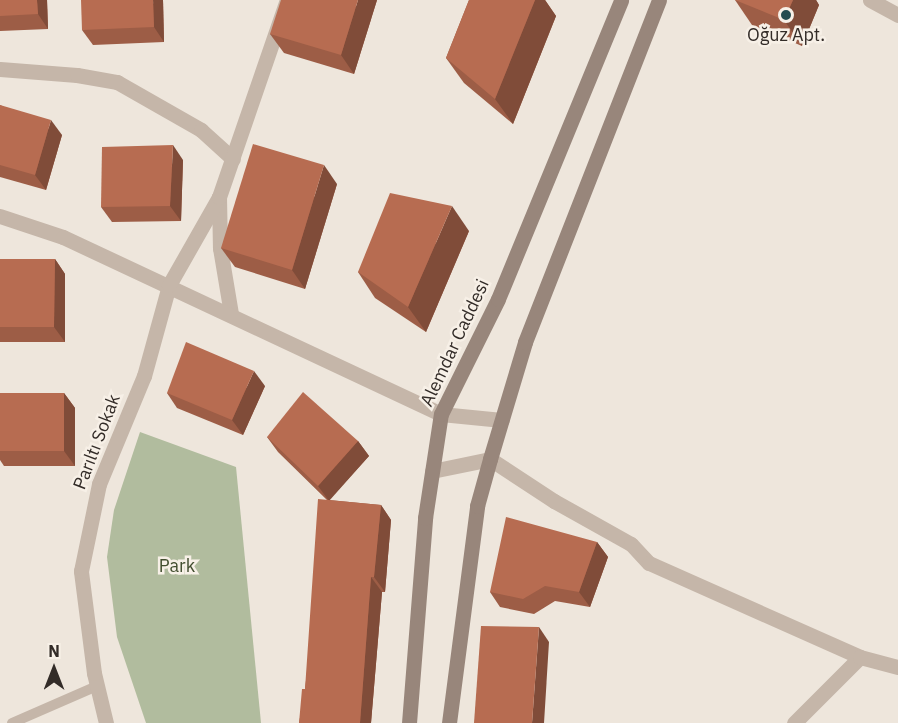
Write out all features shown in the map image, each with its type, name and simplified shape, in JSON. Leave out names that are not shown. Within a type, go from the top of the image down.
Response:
[{"type":"main road","name":"Alemdar Caddesi","points":[[409,723],[425,518],[441,414],[498,299],[621,0]]},
{"type":"main road","points":[[449,723],[477,506],[490,459],[525,342],[659,0]]},
{"type":"street","points":[[231,314],[220,248],[219,196],[287,0]]},
{"type":"street","points":[[870,0],[898,15]]},
{"type":"street","points":[[889,0],[898,8]]},
{"type":"street","points":[[0,69],[77,75],[117,82],[201,130],[233,159]]},
{"type":"street","name":"Parıltı Sokak","points":[[106,723],[97,686],[81,571],[99,484],[144,376],[169,285],[219,196]]},
{"type":"street","points":[[0,216],[63,237],[441,414],[502,420]]},
{"type":"street","points":[[432,471],[490,459],[555,501],[631,544],[649,564],[860,657],[898,667]]},
{"type":"street","points":[[794,723],[860,657]]},
{"type":"lane","points":[[12,723],[97,686]]},
{"type":"green space","name":"Park","points":[[140,432],[236,467],[261,723],[146,723],[117,637],[107,557],[114,510]]},
{"type":"building","points":[[0,0],[37,0],[38,14],[0,16]]},
{"type":"building","points":[[81,0],[153,0],[154,27],[82,30]]},
{"type":"building","points":[[281,0],[358,0],[341,55],[270,34]]},
{"type":"building","points":[[469,0],[535,0],[495,99],[446,58]]},
{"type":"building","points":[[735,0],[793,0],[784,20]]},
{"type":"building","points":[[0,105],[51,120],[35,175],[0,165]]},
{"type":"building","points":[[253,144],[324,165],[292,270],[221,248]]},
{"type":"building","points":[[173,145],[170,206],[101,207],[102,147]]},
{"type":"building","points":[[390,193],[452,206],[408,307],[358,272]]},
{"type":"building","points":[[0,259],[55,259],[54,327],[0,327]]},
{"type":"building","points":[[186,342],[254,371],[232,420],[167,393]]},
{"type":"building","points":[[303,392],[358,441],[318,486],[267,437]]},
{"type":"building","points":[[0,393],[64,393],[64,451],[0,451]]},
{"type":"building","points":[[318,499],[381,505],[374,577],[371,577],[360,723],[299,723],[302,689],[305,689]]},
{"type":"building","points":[[506,517],[597,542],[579,592],[545,586],[523,599],[490,592]]},
{"type":"building","points":[[481,626],[539,627],[532,723],[474,723]]},
{"type":"place","name":"Oğuz Apt.","points":[[786,15]]}]
